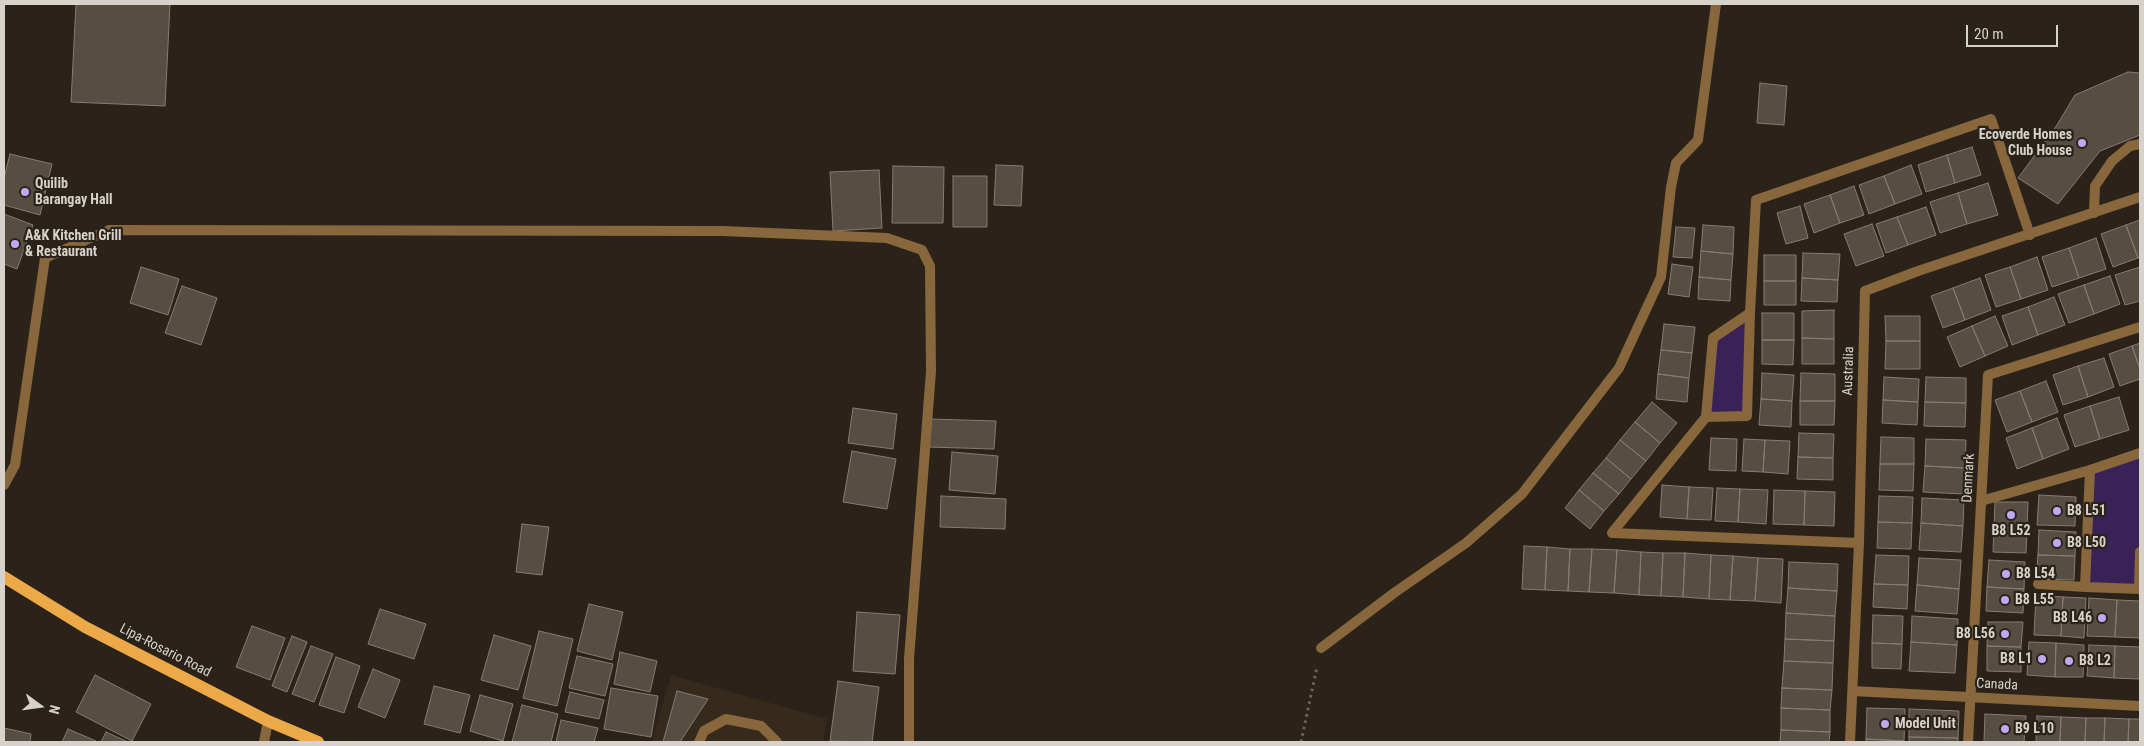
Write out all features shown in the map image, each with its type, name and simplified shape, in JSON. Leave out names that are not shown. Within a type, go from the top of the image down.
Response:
[{"type":"main road","name":"Lipa-Rosario Road","points":[[4,578],[85,627],[268,720],[318,742]]},
{"type":"street","points":[[1321,648],[1394,593],[1466,543],[1522,494],[1619,368],[1660,277],[1671,187],[1676,163],[1698,140],[1716,4]]},
{"type":"street","points":[[1706,417],[1747,416],[1756,200],[1991,119],[2030,235]]},
{"type":"street","points":[[2094,213],[2095,186],[2112,162],[2130,146],[2140,144]]},
{"type":"street","name":"Australia","points":[[1850,742],[1859,543],[1865,291],[1918,271],[2140,197]]},
{"type":"street","points":[[4,485],[15,465],[45,258],[109,230],[723,231],[887,238],[922,250],[930,266],[931,371],[909,659],[908,742]]},
{"type":"street","points":[[1750,313],[1713,338],[1706,417],[1612,533],[1859,543]]},
{"type":"street","name":"Denmark","points":[[1968,742],[1988,375],[2140,327]]},
{"type":"street","points":[[1981,501],[2090,470],[2140,453]]},
{"type":"street","points":[[2085,586],[2090,470]]},
{"type":"street","points":[[2038,584],[2140,589],[2140,552]]},
{"type":"street","name":"Canada","points":[[1852,691],[2140,706]]},
{"type":"street","points":[[699,742],[704,731],[726,718],[760,726],[777,742]]},
{"type":"street","points":[[264,742],[268,720]]},
{"type":"path","points":[[1301,742],[1321,648]]},
{"type":"shaded area","points":[[1750,313],[1747,416],[1706,417],[1713,338]]},
{"type":"shaded area","points":[[2140,453],[2139,589],[2085,587],[2090,470]]},
{"type":"shaded area","points":[[671,675],[827,719],[823,742],[652,742]]},
{"type":"building","points":[[76,4],[170,4],[165,106],[71,102]]},
{"type":"building","name":"Ecoverde Homes Club House","points":[[2128,72],[2140,73],[2140,135],[2100,151],[2058,204],[2018,178],[2057,125],[2075,95]]},
{"type":"building","points":[[1760,83],[1787,86],[1784,125],[1757,123]]},
{"type":"building","points":[[1972,147],[1981,175],[1955,183],[1947,155]]},
{"type":"building","name":"Quilib Barangay Hall","points":[[10,154],[52,164],[40,215],[4,205],[4,178]]},
{"type":"building","points":[[1947,155],[1955,183],[1926,192],[1918,165]]},
{"type":"building","points":[[996,165],[1023,166],[1021,206],[994,205]]},
{"type":"building","points":[[1911,165],[1922,194],[1895,204],[1884,176]]},
{"type":"building","points":[[893,166],[944,167],[943,223],[892,223]]},
{"type":"building","points":[[879,170],[882,228],[833,231],[830,172]]},
{"type":"building","points":[[953,176],[987,176],[987,227],[953,227]]},
{"type":"building","points":[[1884,176],[1895,204],[1869,214],[1859,185]]},
{"type":"building","points":[[1988,183],[1998,215],[1967,224],[1958,193]]},
{"type":"building","points":[[1854,186],[1864,215],[1840,223],[1830,195]]},
{"type":"building","points":[[1958,193],[1967,224],[1940,233],[1930,202]]},
{"type":"building","points":[[1830,195],[1840,223],[1814,233],[1804,204]]},
{"type":"building","points":[[1800,206],[1808,238],[1786,244],[1777,213]]},
{"type":"building","points":[[1926,207],[1936,235],[1908,245],[1897,217]]},
{"type":"building","name":"A&K Kitchen Grill & Restaurant","points":[[4,214],[33,225],[17,269],[4,264]]},
{"type":"building","points":[[1897,217],[1908,245],[1886,253],[1876,224]]},
{"type":"building","points":[[2140,220],[2140,257],[2138,258],[2126,225]]},
{"type":"building","points":[[1872,224],[1884,256],[1856,266],[1844,234]]},
{"type":"building","points":[[1703,225],[1734,227],[1733,254],[1701,251]]},
{"type":"building","points":[[2126,225],[2138,258],[2113,267],[2101,234]]},
{"type":"building","points":[[1676,227],[1695,228],[1692,258],[1673,257]]},
{"type":"building","points":[[2096,238],[2106,269],[2079,278],[2069,248]]},
{"type":"building","points":[[2069,248],[2079,278],[2052,287],[2042,257]]},
{"type":"building","points":[[1701,251],[1733,254],[1731,280],[1699,277]]},
{"type":"building","points":[[1803,253],[1840,254],[1838,280],[1802,278]]},
{"type":"building","points":[[1764,255],[1796,255],[1796,281],[1764,281]]},
{"type":"building","points":[[2037,257],[2048,290],[2021,299],[2010,267]]},
{"type":"building","points":[[1672,264],[1693,267],[1689,297],[1668,294]]},
{"type":"building","points":[[141,267],[179,279],[168,315],[130,303]]},
{"type":"building","points":[[2010,267],[2021,299],[1996,307],[1985,275]]},
{"type":"building","points":[[2140,267],[2140,301],[2125,305],[2115,275]]},
{"type":"building","points":[[2110,276],[2120,304],[2094,314],[2084,285]]},
{"type":"building","points":[[1699,277],[1731,280],[1730,301],[1698,299]]},
{"type":"building","points":[[1802,278],[1838,280],[1837,302],[1801,301]]},
{"type":"building","points":[[1980,278],[1991,310],[1965,320],[1953,288]]},
{"type":"building","points":[[1764,281],[1796,281],[1796,305],[1764,305]]},
{"type":"building","points":[[2084,285],[2094,314],[2069,323],[2058,294]]},
{"type":"building","points":[[182,286],[217,298],[201,345],[165,333]]},
{"type":"building","points":[[1953,288],[1965,320],[1943,328],[1931,296]]},
{"type":"building","points":[[2054,297],[2065,325],[2038,335],[2028,307]]},
{"type":"building","points":[[2028,307],[2038,335],[2012,345],[2002,316]]},
{"type":"building","points":[[1834,310],[1834,339],[1802,338],[1802,311]]},
{"type":"building","points":[[1762,313],[1794,313],[1794,340],[1762,340]]},
{"type":"building","points":[[1885,316],[1920,316],[1920,341],[1886,341]]},
{"type":"building","points":[[1995,316],[2008,346],[1985,356],[1972,326]]},
{"type":"building","points":[[1664,324],[1695,327],[1692,353],[1661,350]]},
{"type":"building","points":[[1972,326],[1985,356],[1960,367],[1947,337]]},
{"type":"building","points":[[1802,338],[1834,339],[1834,364],[1802,364]]},
{"type":"building","points":[[1762,340],[1794,340],[1793,365],[1762,364]]},
{"type":"building","points":[[1886,341],[1920,341],[1920,369],[1885,369]]},
{"type":"building","points":[[2140,343],[2140,369],[2132,346]]},
{"type":"building","points":[[2132,346],[2140,369],[2140,379],[2120,386],[2109,354]]},
{"type":"building","points":[[1661,350],[1692,353],[1689,378],[1658,374]]},
{"type":"building","points":[[2104,358],[2114,387],[2088,397],[2078,366]]},
{"type":"building","points":[[2078,366],[2088,397],[2063,405],[2053,375]]},
{"type":"building","points":[[1762,373],[1794,375],[1792,401],[1761,399]]},
{"type":"building","points":[[1801,373],[1835,374],[1835,401],[1800,401]]},
{"type":"building","points":[[1658,374],[1689,378],[1687,402],[1656,399]]},
{"type":"building","points":[[1884,377],[1919,379],[1918,402],[1883,400]]},
{"type":"building","points":[[1926,377],[1966,378],[1966,403],[1925,402]]},
{"type":"building","points":[[2046,381],[2058,412],[2032,422],[2020,391]]},
{"type":"building","points":[[2020,391],[2032,422],[2007,432],[1995,400]]},
{"type":"building","points":[[2119,397],[2129,430],[2100,439],[2090,406]]},
{"type":"building","points":[[1761,399],[1792,401],[1791,427],[1759,425]]},
{"type":"building","points":[[1883,400],[1918,402],[1917,425],[1882,423]]},
{"type":"building","points":[[1800,401],[1835,401],[1834,425],[1800,425]]},
{"type":"building","points":[[1652,402],[1677,423],[1660,443],[1635,422]]},
{"type":"building","points":[[1925,402],[1966,403],[1965,427],[1924,426]]},
{"type":"building","points":[[2090,406],[2100,439],[2075,447],[2064,415]]},
{"type":"building","points":[[853,408],[897,414],[893,449],[848,443]]},
{"type":"building","points":[[2057,418],[2069,449],[2043,459],[2032,428]]},
{"type":"building","points":[[929,419],[996,421],[994,449],[928,447]]},
{"type":"building","points":[[1635,422],[1660,443],[1646,461],[1620,440]]},
{"type":"building","points":[[2032,428],[2043,459],[2017,469],[2006,438]]},
{"type":"building","points":[[1799,433],[1834,434],[1833,458],[1798,457]]},
{"type":"building","points":[[1881,437],[1914,438],[1914,464],[1880,464]]},
{"type":"building","points":[[1711,438],[1737,439],[1736,471],[1709,470]]},
{"type":"building","points":[[1744,439],[1765,440],[1763,472],[1742,471]]},
{"type":"building","points":[[1926,439],[1966,440],[1965,468],[1925,466]]},
{"type":"building","points":[[1620,440],[1646,461],[1631,479],[1606,458]]},
{"type":"building","points":[[1765,440],[1790,441],[1788,474],[1763,472]]},
{"type":"building","points":[[852,451],[896,459],[887,509],[843,502]]},
{"type":"building","points":[[952,452],[998,456],[995,494],[949,490]]},
{"type":"building","points":[[1798,457],[1833,458],[1833,480],[1797,479]]},
{"type":"building","points":[[1606,458],[1631,479],[1619,494],[1593,473]]},
{"type":"building","points":[[1880,464],[1914,464],[1913,491],[1879,490]]},
{"type":"building","points":[[1925,466],[1965,468],[1963,494],[1923,492]]},
{"type":"building","points":[[1593,473],[1619,494],[1604,511],[1579,490]]},
{"type":"building","points":[[1662,485],[1689,487],[1687,519],[1660,517]]},
{"type":"building","points":[[1689,487],[1713,488],[1711,520],[1687,519]]},
{"type":"building","points":[[1717,488],[1740,489],[1738,522],[1715,521]]},
{"type":"building","points":[[1740,489],[1768,490],[1766,524],[1738,522]]},
{"type":"building","points":[[1579,490],[1604,511],[1590,529],[1565,508]]},
{"type":"building","points":[[1774,490],[1805,491],[1804,525],[1773,524]]},
{"type":"building","points":[[1805,491],[1835,492],[1834,526],[1804,525]]},
{"type":"building","name":"B8 L51","points":[[2039,495],[2076,497],[2075,526],[2037,525]]},
{"type":"building","points":[[941,496],[1006,499],[1005,529],[940,527]]},
{"type":"building","points":[[1879,496],[1913,497],[1912,523],[1878,522]]},
{"type":"building","points":[[1922,498],[1964,500],[1963,526],[1921,523]]},
{"type":"building","name":"B8 L52","points":[[1995,502],[2028,502],[2027,529],[1994,527]]},
{"type":"building","points":[[1878,522],[1912,523],[1911,549],[1877,548]]},
{"type":"building","points":[[1921,523],[1963,526],[1961,552],[1919,550]]},
{"type":"building","points":[[522,524],[549,527],[542,575],[516,572]]},
{"type":"building","points":[[1994,527],[2027,529],[2026,553],[1993,552]]},
{"type":"building","name":"B8 L50","points":[[2039,530],[2076,532],[2075,556],[2038,555]]},
{"type":"building","points":[[1524,546],[1547,547],[1545,590],[1522,589]]},
{"type":"building","points":[[1547,547],[1570,549],[1568,591],[1545,590]]},
{"type":"building","points":[[1570,549],[1592,549],[1589,592],[1568,591]]},
{"type":"building","points":[[1592,549],[1617,550],[1614,593],[1589,592]]},
{"type":"building","points":[[1617,550],[1641,552],[1639,595],[1614,593]]},
{"type":"building","points":[[1641,552],[1663,553],[1661,596],[1639,595]]},
{"type":"building","points":[[1663,553],[1685,553],[1683,597],[1661,596]]},
{"type":"building","points":[[1685,553],[1711,555],[1709,599],[1683,597]]},
{"type":"building","points":[[1711,555],[1733,556],[1730,600],[1709,599]]},
{"type":"building","points":[[1876,555],[1909,556],[1908,585],[1874,584]]},
{"type":"building","points":[[2038,555],[2075,556],[2074,580],[2036,579]]},
{"type":"building","points":[[1733,556],[1758,558],[1755,601],[1730,600]]},
{"type":"building","points":[[1758,558],[1783,559],[1781,603],[1755,601]]},
{"type":"building","points":[[1919,558],[1961,560],[1959,589],[1917,585]]},
{"type":"building","name":"B8 L54","points":[[1989,560],[2025,562],[2024,589],[1987,587]]},
{"type":"building","points":[[1789,562],[1838,564],[1837,591],[1788,588]]},
{"type":"building","points":[[1874,584],[1908,585],[1907,609],[1873,607]]},
{"type":"building","points":[[1917,585],[1959,589],[1957,614],[1915,611]]},
{"type":"building","name":"B8 L55","points":[[1987,587],[2024,589],[2023,613],[1986,611]]},
{"type":"building","points":[[1788,588],[1837,591],[1835,616],[1786,613]]},
{"type":"building","points":[[2036,595],[2063,597],[2061,636],[2034,635]]},
{"type":"building","points":[[2063,597],[2086,598],[2084,638],[2061,636]]},
{"type":"building","name":"B8 L46","points":[[2089,598],[2117,600],[2115,637],[2087,636]]},
{"type":"building","points":[[2117,600],[2140,601],[2140,638],[2115,637]]},
{"type":"building","points":[[589,604],[623,612],[612,660],[577,651]]},
{"type":"building","points":[[380,609],[426,624],[414,659],[368,644]]},
{"type":"building","points":[[857,612],[900,615],[895,674],[853,671]]},
{"type":"building","points":[[1786,613],[1835,616],[1834,641],[1785,639]]},
{"type":"building","points":[[1873,615],[1903,616],[1902,644],[1872,643]]},
{"type":"building","points":[[1912,616],[1958,619],[1957,645],[1911,642]]},
{"type":"building","name":"B8 L56","points":[[1988,622],[2023,622],[2021,647],[1987,646]]},
{"type":"building","points":[[252,626],[285,638],[270,680],[236,667]]},
{"type":"building","points":[[539,631],[573,639],[557,706],[523,698]]},
{"type":"building","points":[[494,635],[531,646],[518,690],[481,680]]},
{"type":"building","points":[[292,636],[307,642],[287,692],[272,686]]},
{"type":"building","points":[[1785,639],[1834,641],[1833,663],[1784,661]]},
{"type":"building","points":[[1911,642],[1957,645],[1955,673],[1909,671]]},
{"type":"building","name":"B8 L1","points":[[2029,642],[2056,643],[2055,677],[2027,675]]},
{"type":"building","points":[[1872,643],[1902,644],[1901,669],[1872,668]]},
{"type":"building","name":"B8 L2","points":[[2056,643],[2084,645],[2083,677],[2055,677]]},
{"type":"building","points":[[2089,645],[2115,646],[2114,678],[2087,676]]},
{"type":"building","points":[[311,646],[333,654],[314,702],[292,694]]},
{"type":"building","points":[[1987,646],[2021,647],[2021,672],[1987,671]]},
{"type":"building","points":[[2115,646],[2140,647],[2140,679],[2114,678]]},
{"type":"building","points":[[620,652],[657,661],[650,692],[614,684]]},
{"type":"building","points":[[577,656],[613,664],[605,696],[569,688]]},
{"type":"building","points":[[336,657],[360,666],[344,713],[319,705]]},
{"type":"building","points":[[1784,661],[1833,663],[1832,690],[1782,688]]},
{"type":"building","points":[[373,669],[400,680],[385,718],[358,707]]},
{"type":"building","points":[[95,675],[151,704],[132,741],[76,712]]},
{"type":"building","points":[[838,681],[879,687],[872,742],[830,741]]},
{"type":"building","points":[[434,686],[470,695],[460,733],[424,724]]},
{"type":"building","points":[[611,688],[658,696],[651,737],[604,729]]},
{"type":"building","points":[[1782,688],[1832,690],[1830,710],[1781,708]]},
{"type":"building","points":[[677,691],[708,699],[680,742],[663,742]]},
{"type":"building","points":[[570,692],[604,700],[599,719],[565,712]]},
{"type":"building","points":[[480,695],[513,704],[503,741],[470,731]]},
{"type":"building","points":[[522,705],[558,714],[551,742],[512,742]]},
{"type":"building","points":[[1781,708],[1830,710],[1830,732],[1781,730]]},
{"type":"building","name":"Model Unit","points":[[1867,708],[1905,709],[1904,741],[1866,739]]},
{"type":"building","points":[[1909,709],[1959,711],[1958,738],[1909,737]]},
{"type":"building","name":"B9 L10","points":[[1985,714],[2026,716],[2024,742],[1984,742]]},
{"type":"building","points":[[2037,716],[2061,717],[2060,742],[2036,742]]},
{"type":"building","points":[[2061,717],[2086,718],[2085,742],[2060,742]]},
{"type":"building","points":[[2086,718],[2105,718],[2104,742],[2085,742]]},
{"type":"building","points":[[2105,718],[2129,719],[2128,742],[2104,742]]},
{"type":"building","points":[[2129,719],[2140,719],[2140,742],[2128,742]]},
{"type":"building","points":[[561,720],[598,728],[594,742],[556,742]]},
{"type":"building","points":[[4,728],[31,734],[30,742],[4,742]]},
{"type":"building","points":[[68,729],[96,741],[62,742]]},
{"type":"building","points":[[1781,730],[1830,732],[1829,742],[1780,742]]},
{"type":"building","points":[[106,732],[128,742],[101,742]]},
{"type":"building","points":[[1909,737],[1958,738],[1958,742],[1909,742]]},
{"type":"building","points":[[1866,739],[1904,741],[1904,742],[1866,742]]},
{"type":"place","name":"Ecoverde Homes Club House","points":[[2082,143]]},
{"type":"place","name":"Quilib Barangay Hall","points":[[25,192]]},
{"type":"place","name":"A&K Kitchen Grill & Restaurant","points":[[15,244]]},
{"type":"place","name":"B8 L51","points":[[2057,511]]},
{"type":"place","name":"B8 L52","points":[[2011,515]]},
{"type":"place","name":"B8 L50","points":[[2057,543]]},
{"type":"place","name":"B8 L54","points":[[2006,574]]},
{"type":"place","name":"B8 L55","points":[[2005,600]]},
{"type":"place","name":"B8 L46","points":[[2102,618]]},
{"type":"place","name":"B8 L56","points":[[2005,634]]},
{"type":"place","name":"B8 L1","points":[[2042,659]]},
{"type":"place","name":"B8 L2","points":[[2069,661]]},
{"type":"place","name":"Model Unit","points":[[1885,724]]},
{"type":"place","name":"B9 L10","points":[[2005,729]]}]
